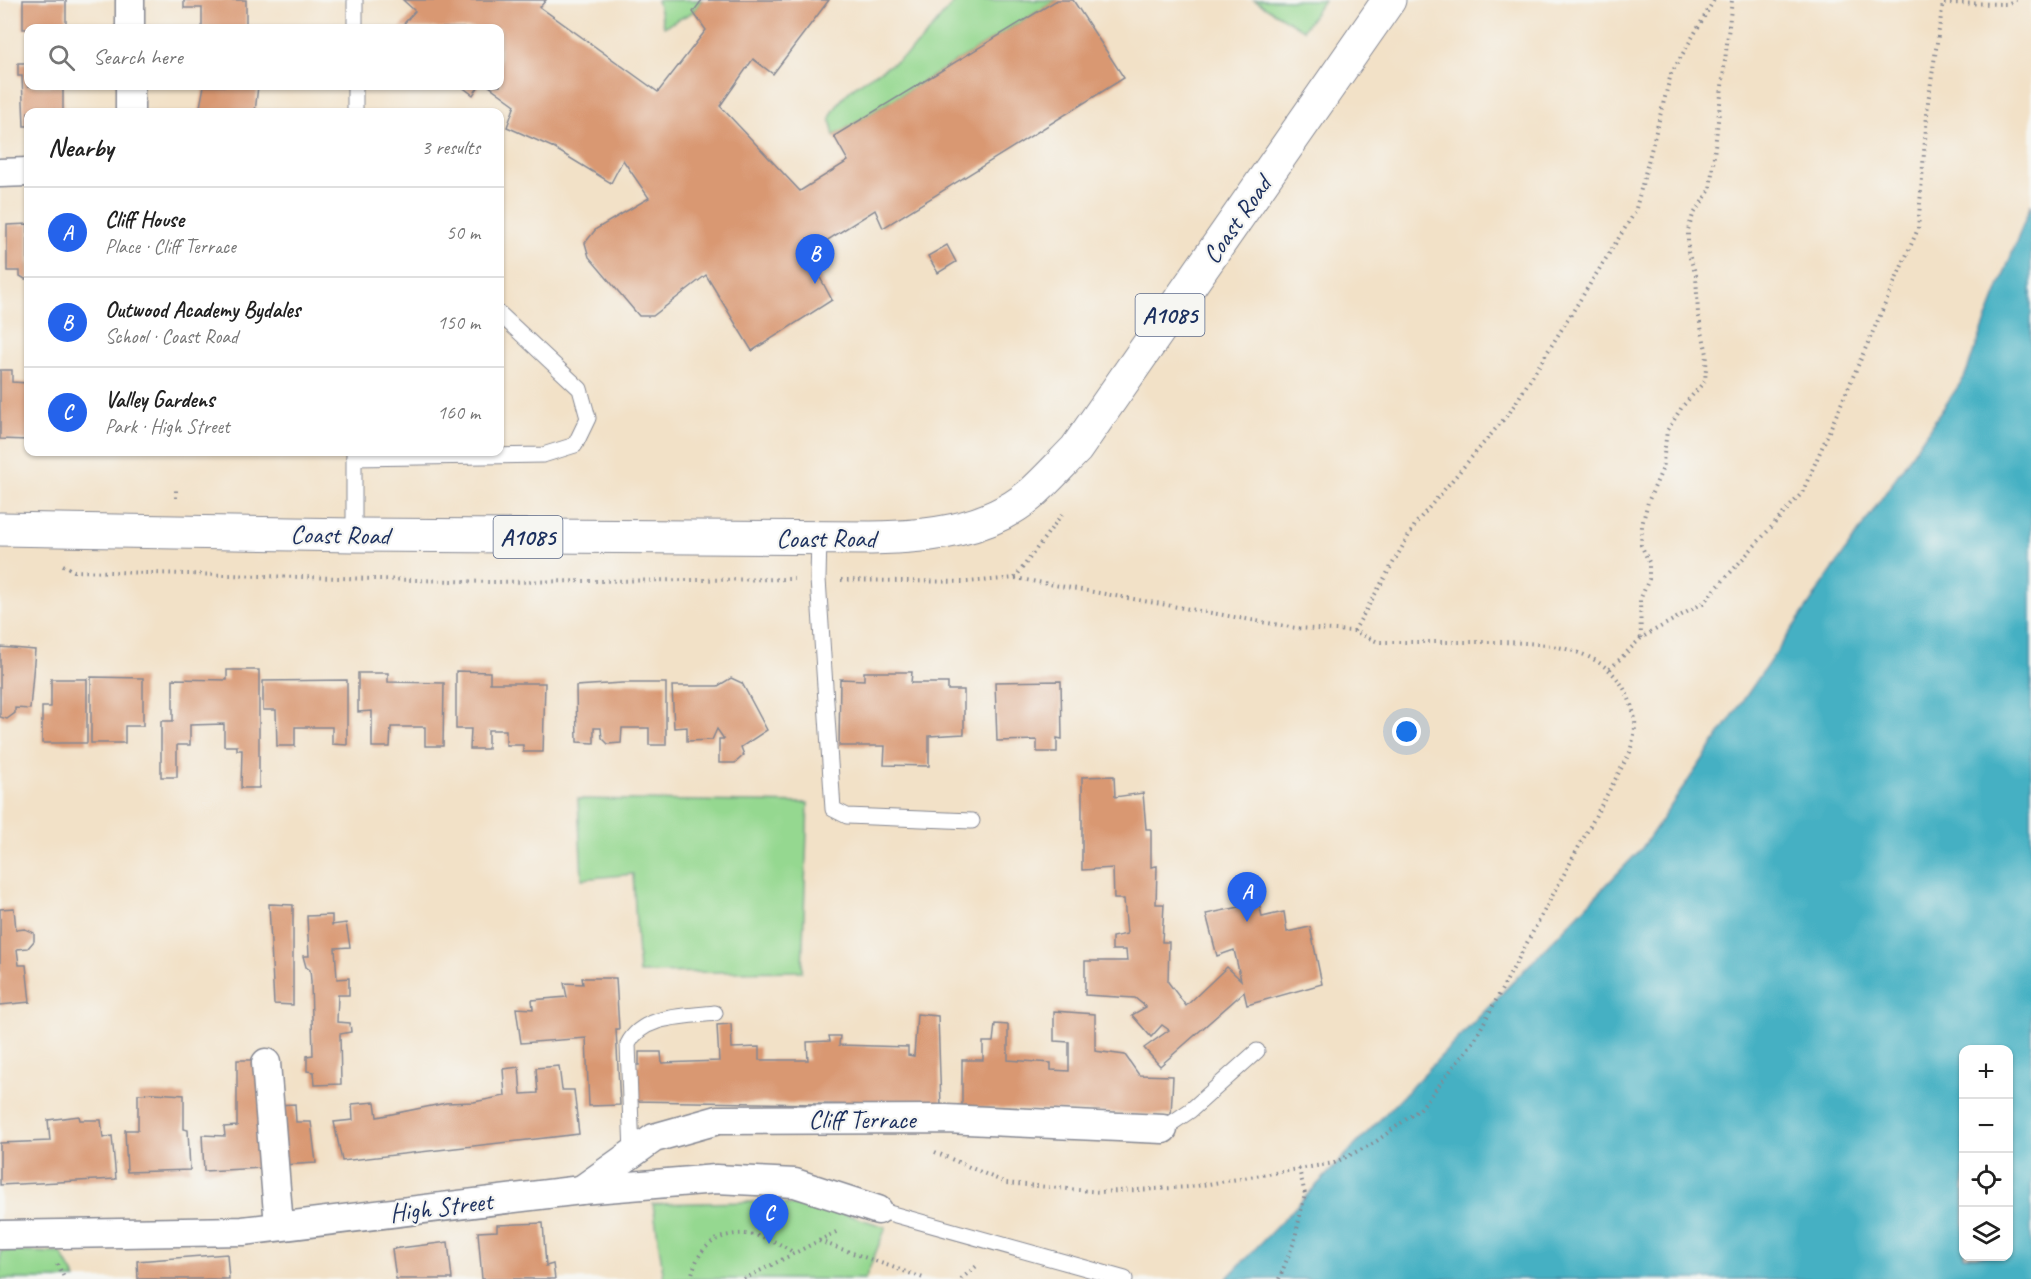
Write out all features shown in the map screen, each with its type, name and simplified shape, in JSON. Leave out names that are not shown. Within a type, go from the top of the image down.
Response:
[{"type":"main road","name":"Coast Road","points":[[0,529],[354,535],[909,538],[974,525],[1001,514],[1029,495],[1076,449],[1389,0]]},
{"type":"street","points":[[130,0],[130,24]]},
{"type":"street","points":[[130,90],[130,108]]},
{"type":"street","points":[[0,172],[24,172]]},
{"type":"street","points":[[266,1063],[279,1226]]},
{"type":"street","name":"Cliff Terrace","points":[[581,1190],[654,1138],[718,1120],[946,1119],[1163,1129]]},
{"type":"street","name":"High Street","points":[[0,1235],[243,1231],[581,1190],[716,1179],[795,1183],[878,1210]]},
{"type":"lane","points":[[355,0],[355,24]]},
{"type":"lane","points":[[355,90],[355,108]]},
{"type":"lane","points":[[504,318],[580,389],[588,418],[575,445],[543,455],[504,455]]},
{"type":"lane","points":[[354,456],[354,535]]},
{"type":"lane","points":[[819,537],[818,579],[833,809],[847,816],[972,821]]},
{"type":"lane","points":[[632,1154],[628,1044],[633,1033],[649,1023],[716,1013]]},
{"type":"lane","points":[[1163,1129],[1191,1110],[1257,1051]]},
{"type":"lane","points":[[878,1210],[1125,1279]]},
{"type":"path","points":[[1354,631],[1416,523],[1510,412],[1635,212],[1671,74],[1714,0]]},
{"type":"path","points":[[1641,638],[1640,600],[1649,579],[1649,562],[1641,545],[1644,517],[1662,470],[1666,431],[1682,407],[1705,381],[1707,354],[1698,315],[1696,275],[1688,252],[1688,230],[1693,215],[1710,190],[1732,0]]},
{"type":"path","points":[[1610,669],[1641,638],[1703,603],[1802,493],[1918,229],[1928,102],[1943,3],[2007,4],[2016,0]]},
{"type":"path","points":[[58,562],[74,572],[443,581],[818,579],[967,582]]},
{"type":"path","points":[[929,1150],[1006,1183],[1100,1192],[1190,1187],[1334,1163],[1374,1143],[1420,1109],[1473,1041],[1630,752],[1635,722],[1627,696],[1610,669],[1575,651],[1541,642],[1378,642],[1354,631],[1296,628],[1015,578]]},
{"type":"path","points":[[1279,1279],[1294,1242],[1305,1194],[1299,1169]]},
{"type":"path","points":[[744,1279],[878,1210]]},
{"type":"path","points":[[691,1279],[701,1252],[722,1237],[742,1234],[762,1235],[794,1253]]},
{"type":"path","points":[[818,1241],[926,1279]]},
{"type":"green space","points":[[657,0],[702,0],[693,12],[664,27]]},
{"type":"green space","points":[[957,0],[1057,0],[834,136],[830,118],[838,104],[858,84],[905,55],[922,40]]},
{"type":"green space","points":[[1254,0],[1324,0],[1303,30]]},
{"type":"green space","points":[[578,799],[808,803],[802,971],[639,973],[633,874],[582,879]]},
{"type":"green space","points":[[750,1202],[823,1207],[886,1227],[865,1279],[664,1279],[653,1204]]},
{"type":"green space","points":[[0,1251],[61,1253],[76,1279],[0,1279]]},
{"type":"water","points":[[2031,204],[2031,1279],[1226,1279],[1642,848],[1964,378]]},
{"type":"building","points":[[23,0],[66,0],[66,24],[24,24],[23,29]]},
{"type":"building","points":[[184,0],[246,0],[246,24],[202,24],[202,8],[184,8]]},
{"type":"building","points":[[403,0],[546,0],[540,7],[658,92],[706,30],[693,12],[702,0],[829,0],[773,74],[753,59],[720,106],[800,191],[848,161],[834,136],[1057,0],[1073,0],[1124,78],[883,228],[875,210],[807,253],[832,300],[752,351],[706,275],[653,316],[639,316],[589,257],[585,243],[596,229],[649,198],[623,160],[611,183],[552,147],[507,127],[515,105],[494,90],[504,90],[504,24],[404,24],[415,11]]},
{"type":"building","points":[[18,63],[24,63],[24,90],[63,90],[63,108],[24,108],[24,126],[22,76],[18,76]]},
{"type":"building","points":[[203,90],[258,90],[255,108],[200,108]]},
{"type":"building","points":[[466,90],[476,90],[473,95]]},
{"type":"building","points":[[24,224],[24,278],[20,276],[20,271],[7,271],[7,225]]},
{"type":"building","points":[[947,245],[956,262],[938,273],[928,256]]},
{"type":"building","points":[[0,370],[12,370],[12,382],[24,383],[24,440],[0,439]]},
{"type":"building","points":[[0,647],[35,650],[30,709],[15,708],[15,713],[7,719],[0,717]]},
{"type":"building","points":[[227,670],[259,670],[259,788],[241,788],[242,750],[237,750],[237,746],[224,746],[224,724],[190,725],[190,745],[177,745],[177,777],[161,777],[161,721],[173,721],[173,679],[227,680]]},
{"type":"building","points":[[456,671],[490,672],[490,683],[545,683],[543,752],[523,752],[523,745],[506,745],[506,730],[488,730],[488,749],[470,749],[471,729],[456,729]]},
{"type":"building","points":[[864,672],[912,672],[911,683],[948,683],[948,690],[964,690],[964,734],[929,736],[929,766],[884,765],[885,746],[839,746],[840,679],[864,680]]},
{"type":"building","points":[[358,673],[388,673],[388,682],[444,683],[443,746],[425,746],[425,727],[391,727],[390,747],[372,747],[372,711],[358,712]]},
{"type":"building","points":[[91,677],[143,678],[143,726],[125,726],[125,743],[91,743]]},
{"type":"building","points":[[731,678],[742,683],[767,730],[741,747],[744,755],[735,763],[719,763],[719,739],[724,739],[717,729],[712,740],[687,741],[687,727],[674,728],[672,686],[718,686]]},
{"type":"building","points":[[51,679],[87,679],[87,743],[42,743],[42,707],[51,707]]},
{"type":"building","points":[[347,680],[347,745],[332,744],[332,727],[295,727],[295,746],[277,746],[276,710],[263,710],[263,681]]},
{"type":"building","points":[[1061,681],[1062,739],[1057,738],[1057,752],[1037,752],[1037,740],[997,741],[995,682]]},
{"type":"building","points":[[666,683],[666,745],[649,745],[649,728],[622,728],[621,743],[608,744],[602,738],[601,728],[594,728],[594,743],[577,742],[576,686]]},
{"type":"building","points":[[1114,776],[1115,797],[1143,793],[1146,829],[1151,829],[1151,867],[1157,866],[1156,904],[1164,904],[1162,942],[1169,942],[1168,982],[1186,1006],[1227,967],[1241,980],[1234,950],[1217,956],[1206,914],[1259,903],[1262,917],[1284,912],[1287,932],[1310,927],[1322,984],[1247,1005],[1244,992],[1160,1066],[1144,1048],[1169,1030],[1162,1025],[1151,1037],[1132,1015],[1146,1007],[1135,998],[1085,995],[1085,961],[1127,961],[1126,950],[1112,950],[1112,937],[1127,934],[1124,899],[1114,899],[1113,868],[1082,870],[1082,777]]},
{"type":"building","points":[[269,904],[293,905],[293,1005],[274,1004]]},
{"type":"building","points":[[14,908],[16,930],[25,929],[34,933],[34,941],[28,948],[17,949],[19,965],[26,965],[30,1002],[0,1005],[0,909]]},
{"type":"building","points":[[332,915],[332,925],[346,923],[350,947],[335,948],[337,979],[349,978],[349,995],[338,995],[337,1022],[350,1023],[351,1032],[340,1034],[341,1084],[315,1085],[314,1072],[307,1071],[307,1056],[313,1055],[310,970],[306,967],[303,956],[309,956],[307,916]]},
{"type":"building","points":[[582,978],[616,978],[620,1105],[589,1106],[586,1038],[521,1043],[516,1008],[533,1009],[532,1000],[567,997],[564,983],[583,984]]},
{"type":"building","points":[[1054,1011],[1095,1014],[1095,1051],[1125,1055],[1139,1075],[1173,1076],[1171,1115],[962,1107],[962,1060],[983,1060],[983,1042],[993,1042],[995,1024],[1008,1025],[1008,1060],[1051,1063],[1051,1070],[1069,1071],[1069,1042],[1054,1041]]},
{"type":"building","points":[[917,1014],[938,1016],[941,1106],[633,1101],[632,1065],[639,1065],[639,1052],[661,1052],[662,1063],[719,1061],[717,1025],[731,1024],[732,1048],[759,1047],[759,1060],[808,1060],[807,1042],[830,1041],[829,1036],[840,1036],[839,1045],[908,1047],[908,1055],[914,1056]]},
{"type":"building","points":[[237,1060],[260,1060],[262,1168],[204,1171],[202,1135],[225,1136],[224,1127],[237,1126]]},
{"type":"building","points":[[559,1066],[562,1090],[574,1090],[579,1134],[342,1161],[334,1122],[353,1120],[352,1104],[375,1102],[377,1117],[446,1103],[474,1102],[505,1096],[503,1069],[519,1067],[521,1094],[538,1093],[536,1068]]},
{"type":"building","points":[[138,1094],[184,1095],[184,1129],[188,1130],[190,1170],[127,1172],[125,1130],[138,1130]]},
{"type":"building","points":[[295,1104],[296,1122],[311,1122],[316,1163],[281,1165],[277,1105]]},
{"type":"building","points":[[79,1116],[80,1120],[101,1120],[103,1138],[112,1136],[116,1179],[0,1185],[0,1143],[50,1141],[48,1120]]},
{"type":"building","points":[[543,1223],[546,1266],[553,1264],[555,1279],[482,1279],[478,1232],[497,1231],[497,1225]]},
{"type":"building","points":[[448,1242],[452,1279],[396,1279],[392,1249]]},
{"type":"building","points":[[227,1254],[229,1279],[138,1279],[137,1261]]},
{"type":"place","name":"Outwood Academy Bydales","points":[[815,284]]},
{"type":"place","name":"Cliff House","points":[[1247,922]]},
{"type":"place","name":"Valley Gardens","points":[[769,1244]]}]
